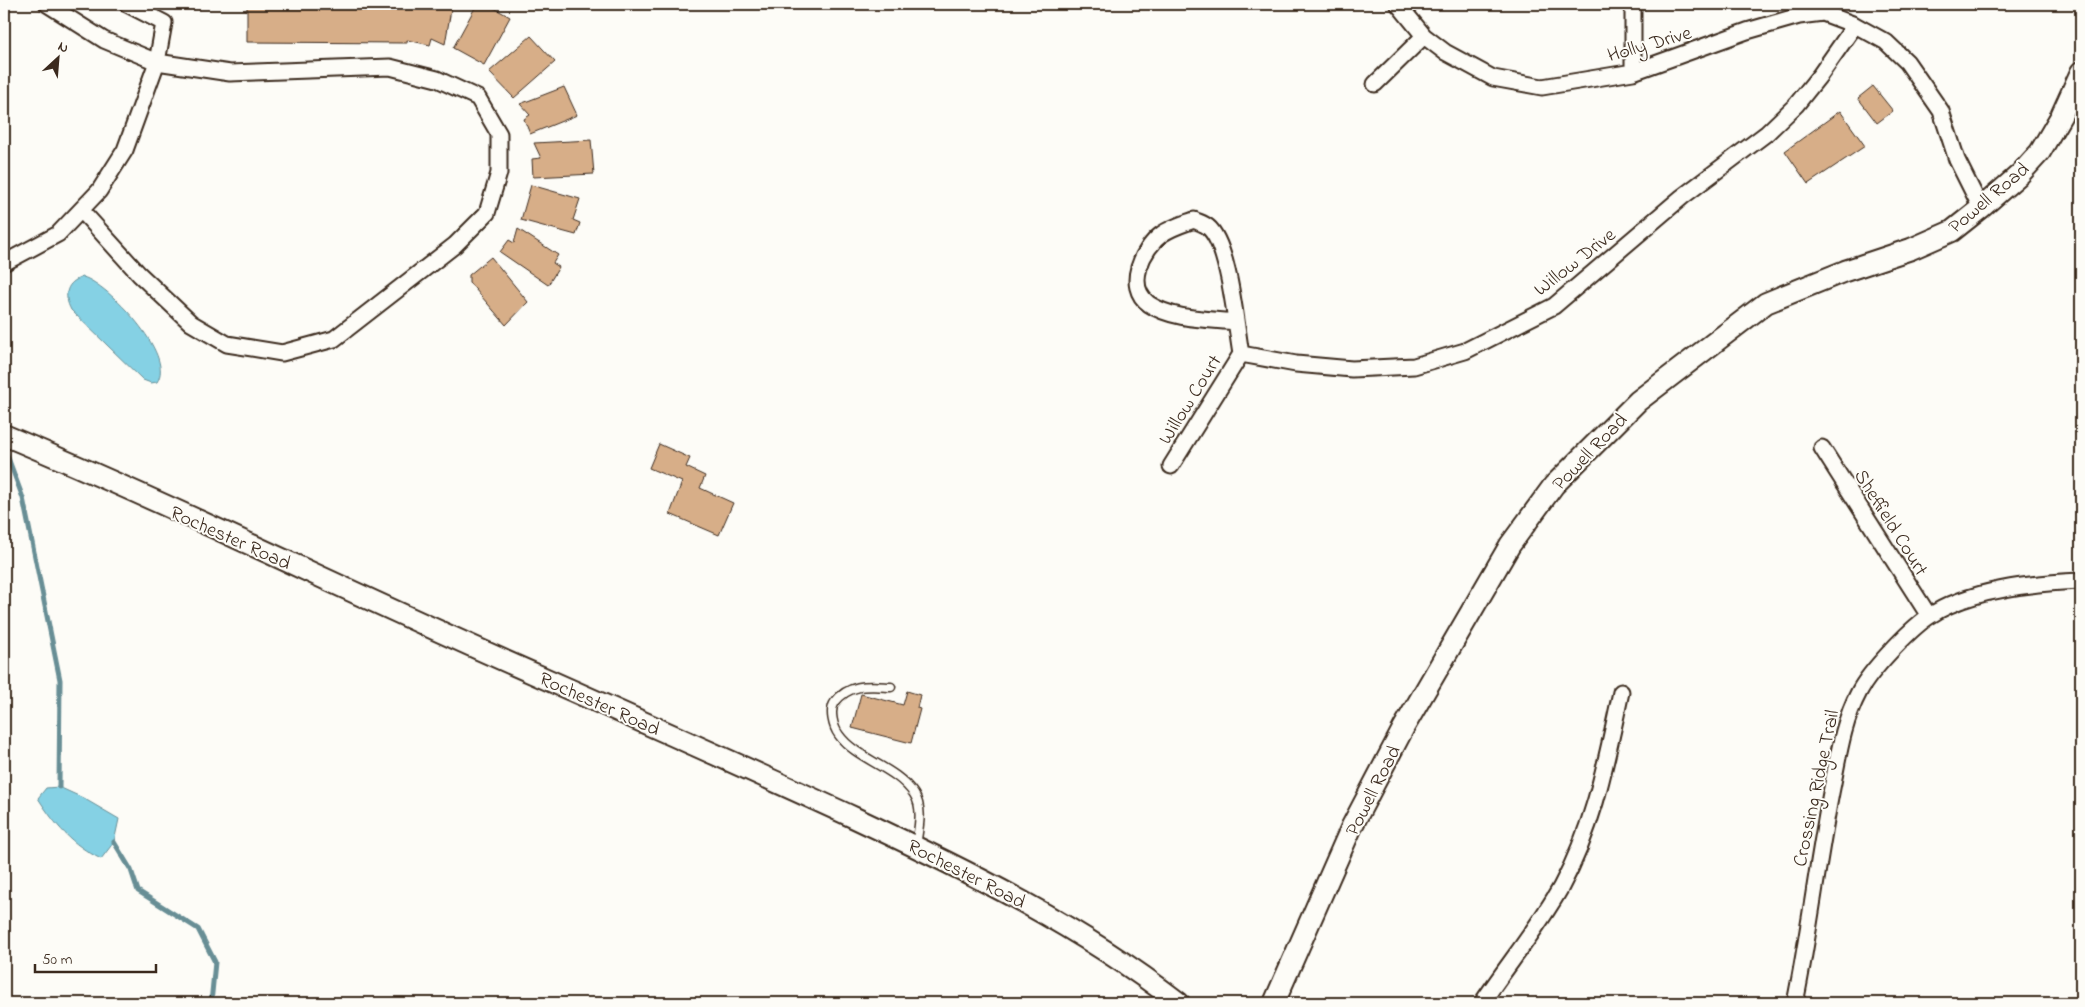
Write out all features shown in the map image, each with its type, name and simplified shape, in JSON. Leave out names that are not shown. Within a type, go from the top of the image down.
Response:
[{"type":"street","points":[[47,4],[104,40],[157,62],[230,73],[390,67],[437,79],[478,98],[498,134],[499,173],[487,213],[455,245],[334,339],[282,353],[227,344],[191,323],[139,274],[82,211]]},
{"type":"street","points":[[4,263],[58,234],[99,192],[125,150],[157,62],[164,23],[127,4]]},
{"type":"street","name":"Holly Drive","points":[[1398,4],[1424,36],[1445,52],[1493,78],[1542,87],[1633,72],[1747,31],[1799,16],[1823,13],[1855,25],[1886,42],[1907,62],[1927,88],[1941,111],[1957,160],[1981,208]]},
{"type":"street","points":[[1633,4],[1633,72]]},
{"type":"street","name":"Willow Drive","points":[[1241,354],[1296,364],[1352,369],[1414,366],[1465,351],[1554,306],[1682,197],[1767,133],[1796,105],[1820,75],[1855,25]]},
{"type":"street","points":[[1375,84],[1424,36]]},
{"type":"street","name":"Powell Road","points":[[1274,1003],[1352,826],[1404,726],[1510,545],[1554,485],[1638,401],[1766,303],[1845,271],[1911,249],[1952,230],[1981,208],[2020,174],[2040,152],[2061,116],[2081,72]]},
{"type":"street","points":[[1236,322],[1177,315],[1161,311],[1148,303],[1141,295],[1138,272],[1151,245],[1162,234],[1177,225],[1194,220],[1208,227],[1219,242],[1224,259],[1236,322],[1241,354]]},
{"type":"street","name":"Willow Court","points":[[1172,466],[1241,354]]},
{"type":"street","name":"Rochester Road","points":[[4,435],[350,588],[516,666],[731,760],[916,846],[998,887],[1059,921],[1179,1003]]},
{"type":"street","name":"Sheffield Court","points":[[1822,448],[1929,616]]},
{"type":"street","name":"Crossing Ridge Trail","points":[[1795,1003],[1825,819],[1845,724],[1859,691],[1899,642],[1929,616],[1966,599],[2006,588],[2081,581]]},
{"type":"street","points":[[1482,1003],[1546,911],[1580,846],[1600,793],[1620,692]]},
{"type":"lane","points":[[891,687],[860,685],[843,692],[833,705],[833,722],[838,734],[852,747],[905,782],[915,796],[920,814],[916,846]]},
{"type":"water","points":[[83,277],[94,282],[122,306],[149,339],[157,355],[160,370],[157,382],[151,383],[143,380],[71,310],[67,299],[68,290],[73,282]]},
{"type":"water","points":[[59,787],[83,798],[119,819],[114,842],[101,859],[81,847],[65,833],[38,798],[46,788]]},
{"type":"building","points":[[247,4],[452,4],[445,44],[432,38],[430,45],[407,40],[407,43],[247,42]]},
{"type":"building","points":[[477,4],[487,4],[510,17],[484,65],[453,48]]},
{"type":"building","points":[[531,36],[555,62],[514,98],[489,72]]},
{"type":"building","points":[[1873,86],[1893,111],[1877,123],[1858,98]]},
{"type":"building","points":[[564,87],[577,115],[530,134],[524,119],[530,115],[520,104]]},
{"type":"building","points":[[1840,111],[1865,146],[1808,184],[1785,151]]},
{"type":"building","points":[[591,140],[594,174],[533,177],[532,159],[541,158],[534,143]]},
{"type":"building","points":[[531,185],[580,199],[573,220],[580,223],[576,235],[521,220]]},
{"type":"building","points":[[518,229],[558,255],[553,263],[559,267],[548,285],[500,252],[509,240],[514,243]]},
{"type":"building","points":[[491,257],[528,302],[506,325],[469,282],[469,275]]},
{"type":"building","points":[[659,444],[690,458],[686,467],[705,476],[700,488],[733,503],[719,535],[670,514],[682,482],[649,468]]},
{"type":"building","points":[[907,691],[920,695],[917,708],[920,709],[911,743],[852,728],[861,694],[903,705]]},
{"type":"waterway","points":[[4,447],[23,498],[60,680],[59,787]]},
{"type":"waterway","points":[[114,842],[131,870],[138,891],[198,929],[215,962],[211,1003]]}]
